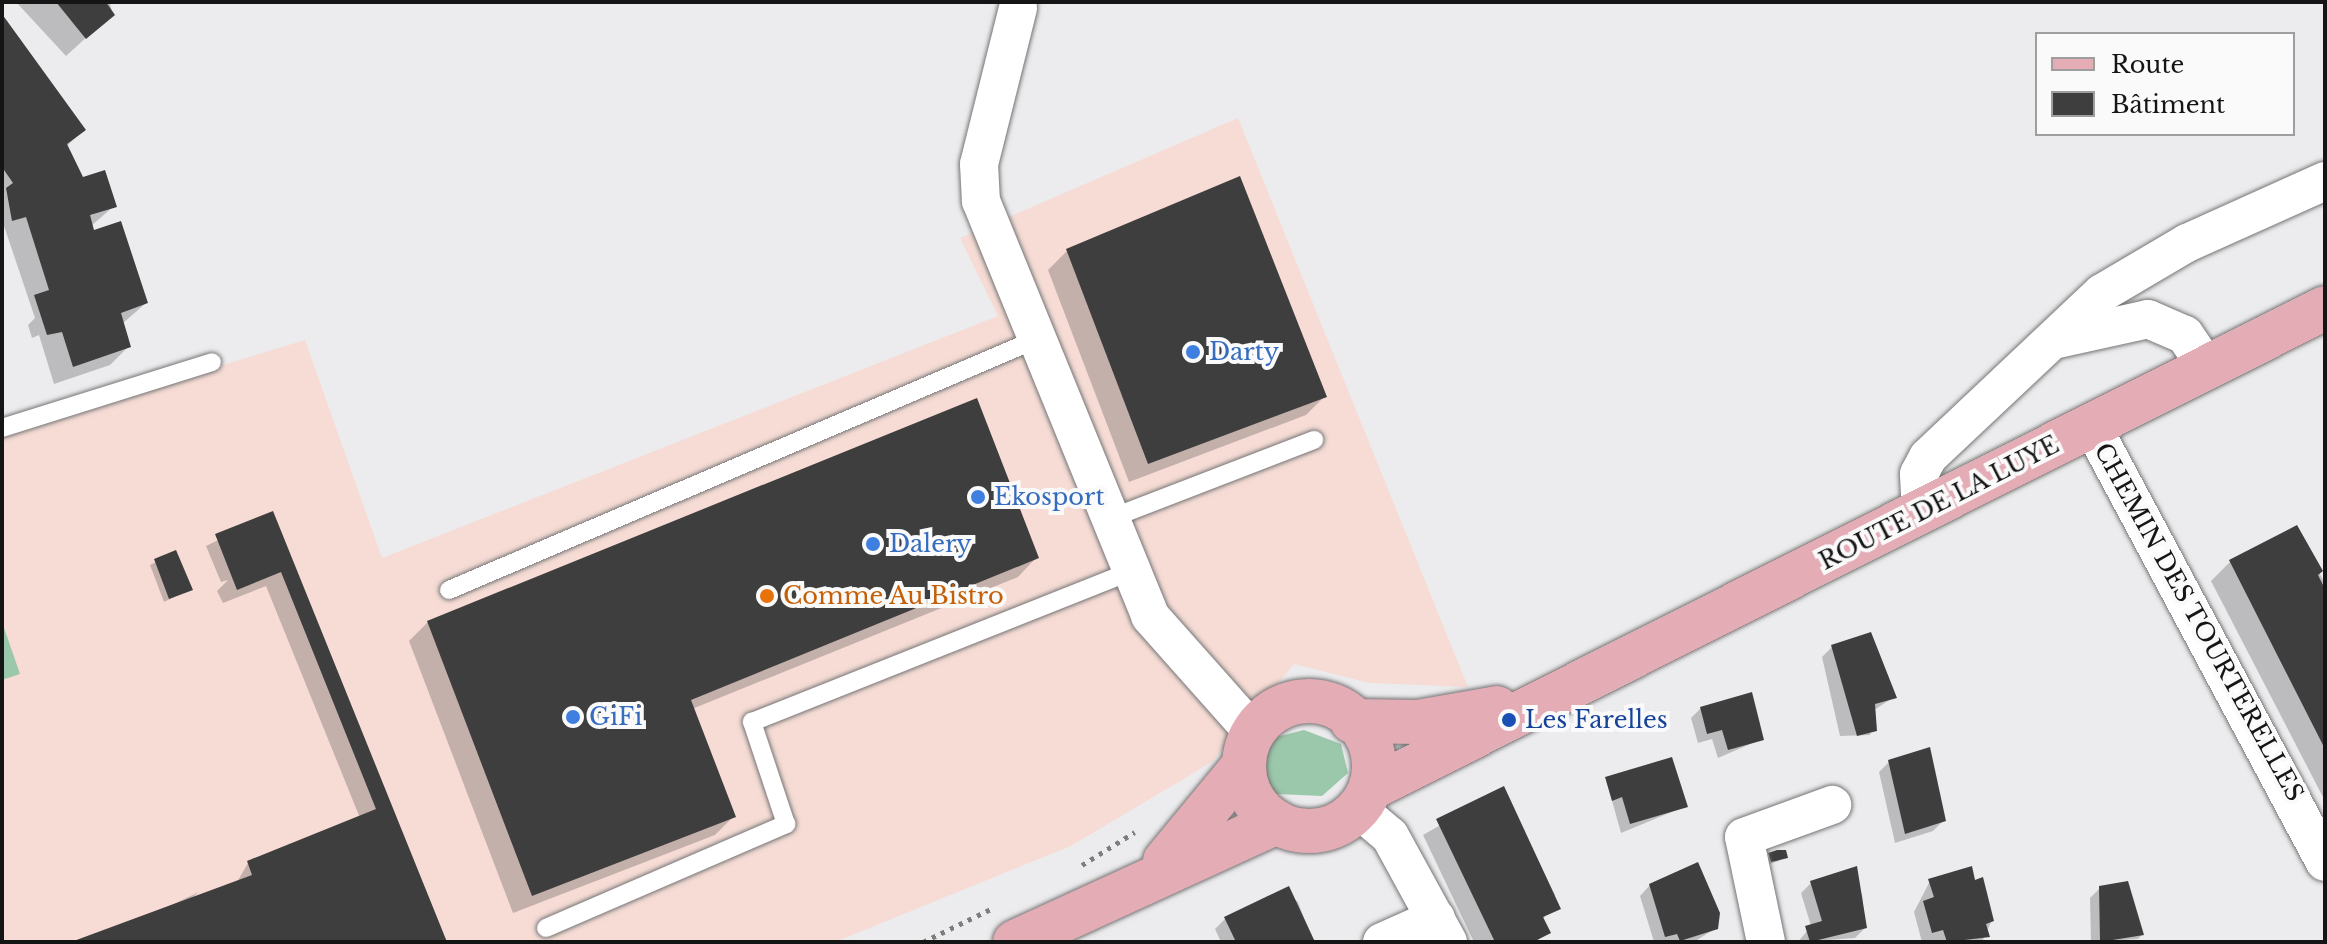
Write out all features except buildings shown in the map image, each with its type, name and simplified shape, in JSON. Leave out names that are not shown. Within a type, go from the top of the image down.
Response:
[{"type":"main road","name":"ROUTE DE LA LUYE","points":[[1367,798],[1552,693],[1921,514],[2325,308]]},
{"type":"main road","name":"ROUTE DE LA LUYE","points":[[1352,721],[1418,722],[1552,693]]},
{"type":"main road","points":[[1025,930],[1147,878],[1277,822],[1315,827],[1367,798],[1378,758],[1352,721],[1311,704],[1280,712],[1147,878]]},
{"type":"main road","points":[[1246,751],[1260,808],[1277,822]]},
{"type":"street","points":[[1018,8],[979,164],[981,201],[1129,572],[1174,651],[1246,751]]},
{"type":"street","points":[[1921,514],[1919,474],[1928,457],[2102,293],[2187,243],[2325,181]]},
{"type":"street","points":[[2047,342],[2148,319],[2185,335],[2207,368]]},
{"type":"street","name":"CHEMIN DES TOURTERELLES","points":[[2092,426],[2325,862]]},
{"type":"street","points":[[1367,798],[1442,930],[1382,942]]},
{"type":"street","points":[[1766,942],[1744,837],[1832,805]]},
{"type":"lane","points":[[449,590],[1037,339]]},
{"type":"lane","points":[[2,428],[212,362]]},
{"type":"lane","points":[[1109,519],[1314,440]]},
{"type":"lane","points":[[546,928],[786,824],[752,722],[1129,572]]},
{"type":"path","points":[[1073,869],[1139,829]]},
{"type":"path","points":[[923,942],[1025,930]]},
{"type":"shaded area","points":[[1238,118],[1468,687],[1369,683],[1294,664],[1212,762],[1071,846],[835,942],[2,942],[2,432],[305,340],[382,558],[998,316],[960,238]]},
{"type":"green space","points":[[2,622],[20,674],[2,680]]},
{"type":"green space","points":[[1304,730],[1341,744],[1348,773],[1322,796],[1276,794],[1259,779],[1258,757],[1272,738]]},
{"type":"place","name":"Darty","points":[[1193,352]]},
{"type":"place","name":"Ekosport","points":[[978,497]]},
{"type":"place","name":"Dalery","points":[[873,544]]},
{"type":"place","name":"Comme Au Bistro","points":[[767,596]]},
{"type":"place","name":"GiFi","points":[[573,717]]},
{"type":"place","name":"Les Farelles","points":[[1509,720]]}]
